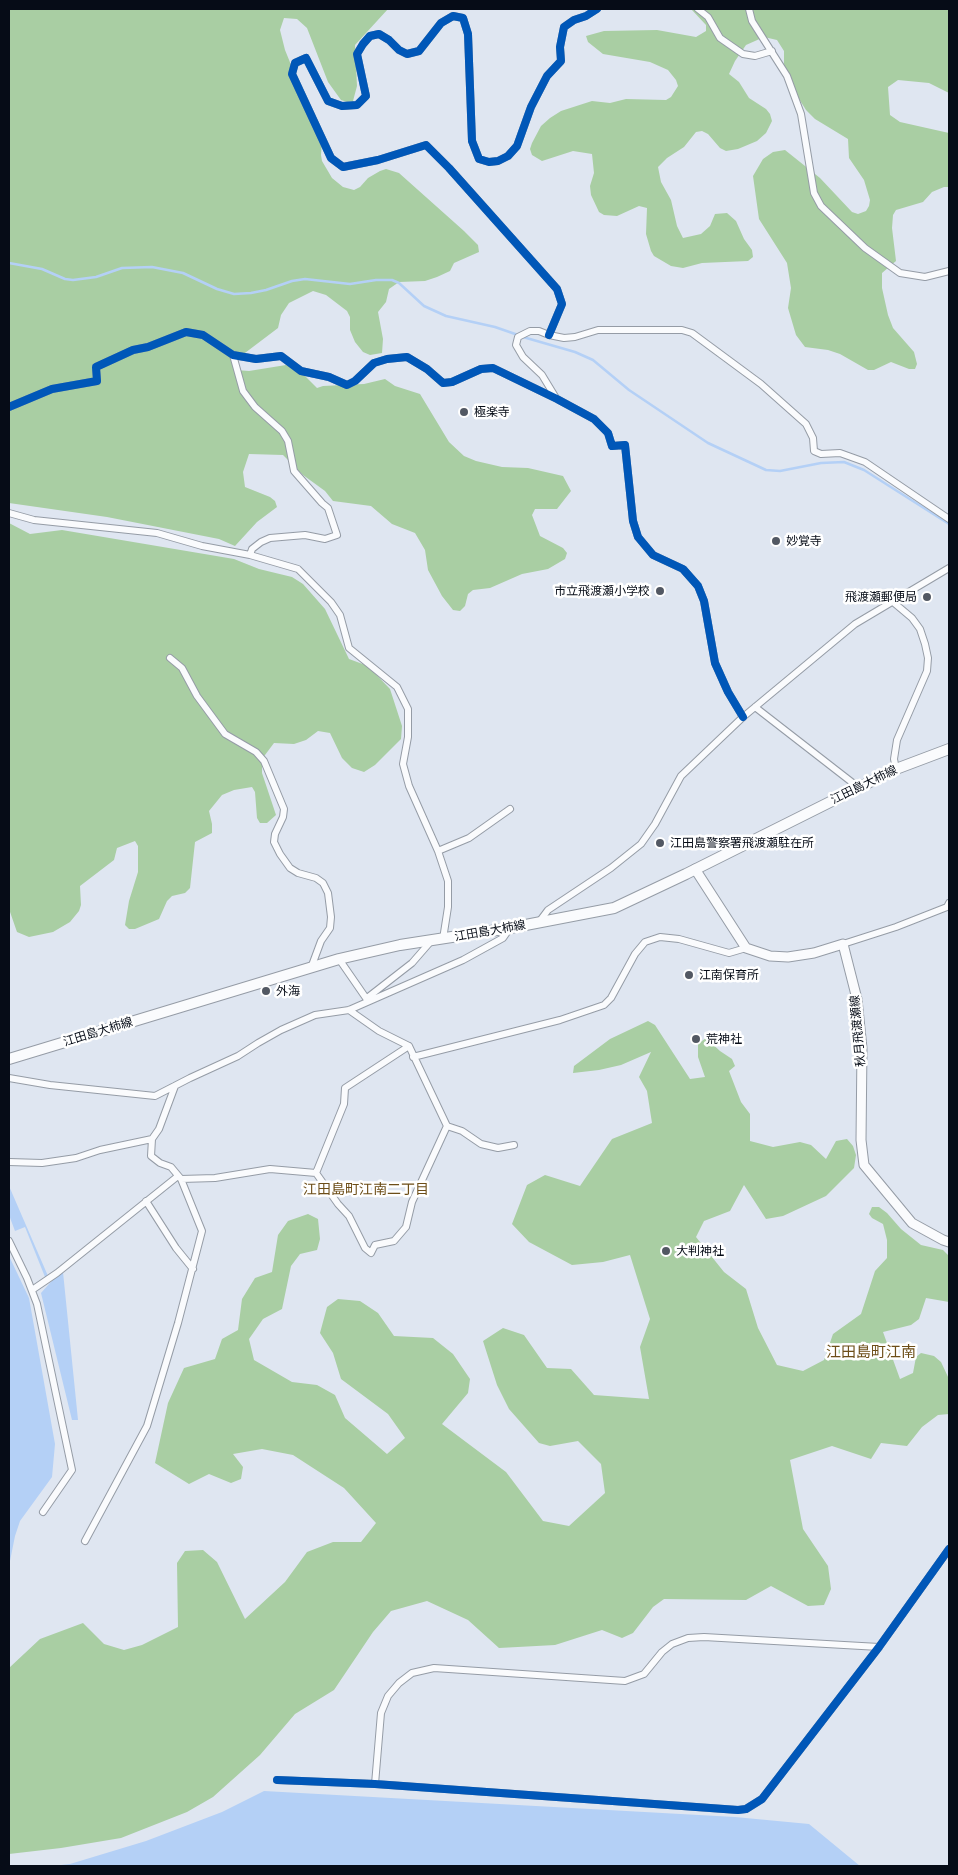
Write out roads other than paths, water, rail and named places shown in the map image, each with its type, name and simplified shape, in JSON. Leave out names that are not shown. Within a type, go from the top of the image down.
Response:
[{"type":"main road","name":"江田島大柿線","points":[[9,1058],[339,959],[400,945],[510,928],[614,908],[858,787],[896,769],[949,749]]},
{"type":"main road","points":[[695,869],[746,948],[770,956],[788,957],[814,953],[843,944]]},
{"type":"main road","name":"秋月飛渡瀬線","points":[[843,944],[857,1000],[861,1032],[861,1140],[864,1165],[912,1223],[949,1242]]},
{"type":"street","points":[[549,336],[562,304],[557,290],[426,145],[378,160],[343,166],[331,158],[292,74],[295,63],[306,58],[328,101],[342,106],[357,105],[366,96],[357,54],[370,36],[379,34],[407,54],[419,51],[441,24],[453,16],[463,18],[468,34],[472,141],[478,159],[489,162],[498,161],[508,156],[517,146],[528,115],[547,76],[561,61],[561,42],[564,27],[597,9]]},
{"type":"street","points":[[698,9],[708,17],[720,38],[743,54],[755,56],[772,51]]},
{"type":"street","points":[[749,9],[752,21],[788,76],[801,114],[814,193],[821,206],[865,248],[900,273],[925,276],[949,271]]},
{"type":"street","points":[[556,399],[542,375],[523,357],[516,345],[518,337],[530,331],[538,331],[549,336],[564,338],[575,337],[598,330],[682,330],[692,333],[761,384],[806,424],[813,438],[814,451],[820,454],[840,453],[865,462],[949,519]]},
{"type":"street","points":[[9,407],[52,389],[97,381],[96,366],[133,350],[148,347],[186,332],[203,335],[233,355],[256,359],[281,356],[301,371],[329,377],[347,385],[355,381],[374,363],[386,359],[407,357],[427,369],[443,383],[452,382],[481,369],[493,368],[594,419],[608,433],[612,446],[624,445],[632,511],[638,537],[653,555],[683,568],[698,586],[704,601],[715,664],[728,692],[743,717]]},
{"type":"street","points":[[233,355],[243,391],[255,407],[282,431],[288,441],[294,471],[302,482],[328,508],[337,535],[325,539],[305,535],[270,538],[252,549],[250,555]]},
{"type":"street","points":[[9,513],[34,520],[157,533],[202,546],[250,555],[298,569],[331,602],[340,615],[349,648],[397,687],[408,709],[408,737],[403,764],[409,786],[438,851],[448,881],[448,907],[444,939]]},
{"type":"street","points":[[539,922],[548,910],[611,868],[641,844],[655,824],[681,776],[743,717],[855,624],[949,568]]},
{"type":"street","points":[[893,602],[912,618],[920,629],[928,658],[927,671],[897,740],[894,759],[896,769]]},
{"type":"street","points":[[170,658],[182,668],[197,696],[225,734],[256,752],[264,761],[284,809],[283,817],[274,834],[274,842],[290,868],[298,873],[316,878],[323,883],[328,893],[331,917],[330,928],[321,941],[311,968]]},
{"type":"street","points":[[755,707],[858,787]]},
{"type":"street","points":[[438,851],[469,838],[510,809]]},
{"type":"street","points":[[843,944],[896,927],[947,907],[949,903]]},
{"type":"street","points":[[9,1078],[50,1085],[155,1096],[238,1056],[281,1030],[315,1015],[349,1010],[367,1000],[463,960],[503,938],[510,928]]},
{"type":"street","points":[[413,1057],[560,1020],[604,1005],[612,998],[640,948],[645,942],[660,937],[679,939],[729,953],[746,948]]},
{"type":"street","points":[[367,1000],[412,963],[432,940]]},
{"type":"street","points":[[339,959],[367,1000]]},
{"type":"street","points":[[349,1010],[379,1031],[409,1046],[448,1126],[462,1132],[480,1144],[498,1148],[514,1145]]},
{"type":"street","points":[[316,1173],[344,1104],[345,1088],[409,1046]]},
{"type":"street","points":[[85,1541],[147,1426],[193,1269],[202,1231],[180,1178],[171,1167],[160,1163],[151,1156],[152,1139],[159,1130],[175,1086]]},
{"type":"street","points":[[32,1290],[57,1273],[146,1201],[180,1178],[215,1178],[270,1169],[316,1173],[349,1216],[366,1248],[371,1253],[376,1245],[394,1241],[406,1226],[412,1202],[448,1126]]},
{"type":"street","points":[[9,1162],[42,1163],[76,1158],[100,1150],[152,1139]]},
{"type":"street","points":[[146,1201],[176,1248],[193,1269]]},
{"type":"street","points":[[9,1241],[32,1290],[44,1330],[72,1470],[43,1512]]},
{"type":"street","points":[[277,1780],[374,1784],[738,1810],[746,1809],[754,1806],[762,1799],[879,1647],[949,1549]]},
{"type":"street","points":[[374,1784],[381,1712],[388,1696],[399,1683],[412,1673],[434,1668],[625,1681],[644,1674],[662,1652],[672,1644],[688,1638],[704,1636],[879,1647]]},
{"type":"water","points":[[9,1186],[48,1276],[45,1277],[25,1227],[15,1231],[9,1215]]},
{"type":"water","points":[[9,1256],[29,1298],[55,1444],[52,1477],[20,1521],[9,1566]]},
{"type":"water","points":[[63,1272],[78,1420],[72,1420],[41,1293],[57,1275]]},
{"type":"water","points":[[264,1791],[735,1817],[809,1824],[860,1866],[52,1866],[70,1864],[146,1841],[222,1812]]},
{"type":"waterway","points":[[9,263],[42,269],[65,279],[73,280],[96,277],[122,268],[152,267],[183,273],[217,289],[234,294],[266,290],[292,281],[305,279],[350,284],[376,280],[392,280],[399,283],[424,306],[446,316],[495,327],[518,335]]},
{"type":"waterway","points":[[523,337],[575,352],[593,360],[629,390],[708,443],[766,470],[780,471],[821,463],[844,462],[864,470],[949,524]]},
{"type":"place","name":"極楽寺","points":[[464,412]]},
{"type":"place","name":"妙覚寺","points":[[776,541]]},
{"type":"place","name":"市立飛渡瀬小学校","points":[[660,591]]},
{"type":"place","name":"飛渡瀬郵便局","points":[[927,597]]},
{"type":"place","name":"江田島警察署飛渡瀬駐在所","points":[[660,843]]},
{"type":"place","name":"江南保育所","points":[[689,975]]},
{"type":"place","name":"外海","points":[[266,991]]},
{"type":"place","name":"荒神社","points":[[696,1039]]},
{"type":"place","name":"大判神社","points":[[666,1251]]},
{"type":"district","name":"江田島町江南二丁目","points":[[366,1190]]},
{"type":"district","name":"江田島町江南","points":[[871,1352]]}]
